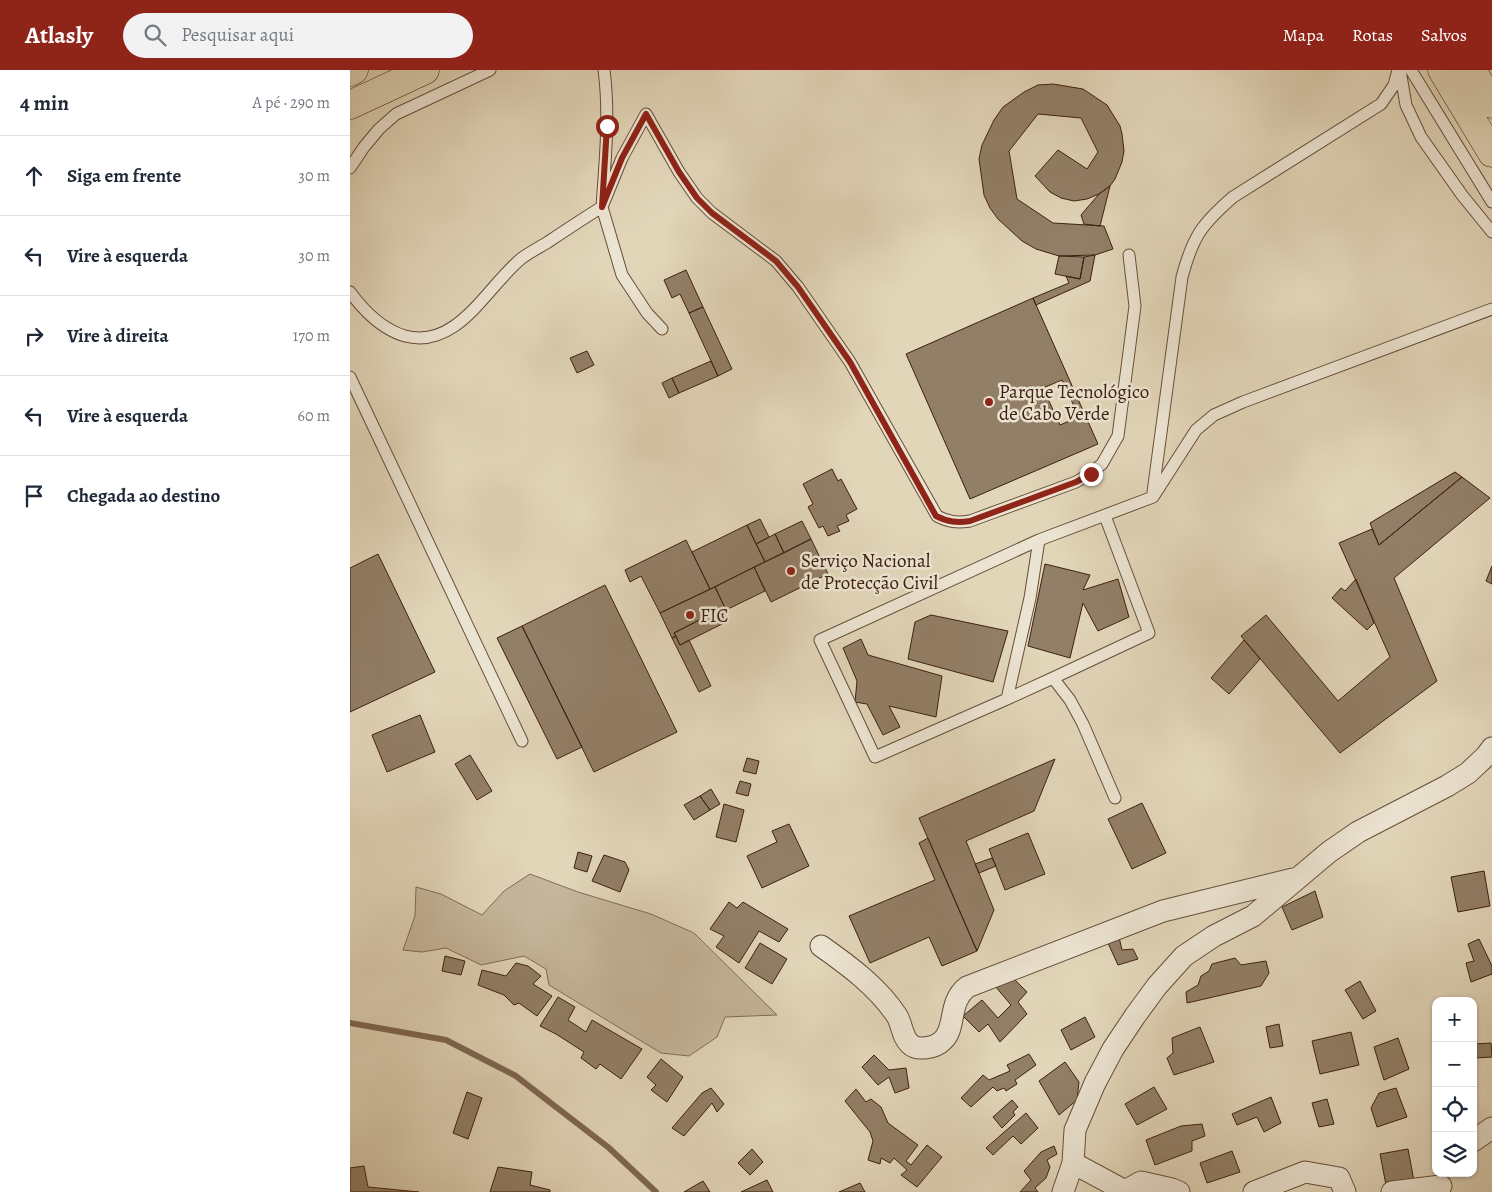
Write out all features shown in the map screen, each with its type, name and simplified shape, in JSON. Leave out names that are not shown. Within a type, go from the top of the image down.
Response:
[{"type":"main road","points":[[350,72],[354,70]]},
{"type":"main road","points":[[350,105],[425,70]]},
{"type":"main road","points":[[1442,70],[1492,153]]},
{"type":"main road","points":[[1472,70],[1492,104]]},
{"type":"street","points":[[1063,1192],[1073,1163],[1075,1130],[1095,1084],[1113,1049],[1135,1016],[1184,956],[1214,936],[1253,916],[1329,852],[1358,832],[1468,773],[1492,748]]},
{"type":"street","points":[[821,946],[859,975],[887,1003],[898,1018],[910,1044],[916,1048],[932,1046],[941,1043],[947,1036],[956,1000],[967,987],[1163,911],[1298,877]]},
{"type":"street","points":[[1477,1138],[1492,1128]]},
{"type":"street","points":[[1073,1163],[1125,1191],[1140,1182],[1172,1188],[1180,1192]]},
{"type":"street","points":[[1254,1192],[1305,1172],[1339,1178],[1345,1192]]},
{"type":"street","points":[[1392,1192],[1444,1184]]},
{"type":"lane","points":[[350,168],[379,129],[396,114],[490,70]]},
{"type":"lane","points":[[604,70],[607,90],[607,126],[602,207],[622,275],[647,313],[662,329]]},
{"type":"lane","points":[[1399,70],[1406,104],[1420,137],[1462,195],[1492,232]]},
{"type":"lane","points":[[1153,497],[1182,277],[1188,254],[1198,232],[1215,213],[1234,197],[1381,104],[1394,86],[1399,70]]},
{"type":"lane","points":[[1411,70],[1492,202]]},
{"type":"lane","points":[[350,292],[376,321],[394,333],[412,338],[429,338],[447,332],[462,321],[522,259],[602,207],[622,158],[646,114],[679,172],[697,198],[712,213],[776,261],[798,287],[850,362],[936,516],[945,521],[958,523],[970,521],[1076,482],[1091,474],[1102,464],[1112,450],[1118,436],[1122,417],[1135,306],[1129,255]]},
{"type":"lane","points":[[1105,516],[1149,633],[1007,699],[875,757],[820,640],[1038,540],[1153,497],[1196,430],[1214,415],[1243,402],[1492,309]]},
{"type":"lane","points":[[350,377],[522,741]]},
{"type":"lane","points":[[1007,699],[1030,598],[1038,540]]},
{"type":"lane","points":[[1053,678],[1070,700],[1083,724],[1115,798]]},
{"type":"shaded area","points":[[530,874],[578,892],[651,914],[694,933],[777,1015],[725,1017],[717,1037],[689,1056],[661,1053],[549,985],[546,969],[524,956],[481,965],[446,948],[422,952],[403,950],[415,916],[416,887],[441,894],[482,915],[504,891]]},
{"type":"building","points":[[1053,84],[1083,89],[1107,105],[1120,126],[1124,151],[1122,162],[1110,186],[1099,194],[1087,199],[1074,201],[1061,198],[1050,192],[1035,176],[1058,150],[1087,169],[1098,152],[1081,118],[1038,114],[1009,151],[1017,199],[1053,223],[1104,226],[1113,249],[1095,255],[1059,256],[1036,249],[1022,241],[998,219],[984,195],[979,159],[982,145],[994,120],[1003,107],[1024,92],[1038,85]]},
{"type":"building","points":[[1110,186],[1100,226],[1084,224],[1081,215],[1099,194]]},
{"type":"building","points":[[1095,255],[1090,281],[1036,305],[1033,298],[1069,283],[1066,276],[1080,279],[1084,257]]},
{"type":"building","points":[[1059,256],[1084,257],[1080,279],[1055,274]]},
{"type":"building","points":[[686,270],[703,307],[689,313],[680,294],[672,298],[664,280]]},
{"type":"building","name":"Parque Tecnológico de Cabo Verde","points":[[1033,298],[1098,444],[970,499],[906,354]],"holes":[[[1062,380],[1079,417],[1060,425],[1043,388]]]},
{"type":"building","points":[[703,307],[732,369],[718,376],[689,313]]},
{"type":"building","points":[[587,351],[594,365],[577,373],[570,358]]},
{"type":"building","points":[[711,361],[718,376],[679,393],[672,378]]},
{"type":"building","points":[[672,378],[679,393],[669,398],[662,383]]},
{"type":"building","points":[[832,469],[838,481],[841,479],[857,509],[846,515],[849,521],[837,526],[840,531],[828,536],[823,526],[819,528],[808,507],[813,504],[803,484]]},
{"type":"building","points":[[1455,472],[1462,477],[1379,545],[1370,523]]},
{"type":"building","points":[[1462,477],[1490,498],[1394,578],[1437,681],[1340,753],[1241,636],[1266,615],[1338,701],[1390,657],[1339,543],[1372,529],[1379,545]]},
{"type":"building","points":[[760,519],[769,537],[756,544],[747,525]]},
{"type":"building","points":[[802,521],[811,539],[784,553],[775,534]]},
{"type":"building","points":[[747,525],[765,562],[710,589],[692,552]]},
{"type":"building","points":[[775,534],[784,553],[765,562],[756,544]]},
{"type":"building","name":"Serviço Nacional de Protecção Civil","points":[[811,539],[828,574],[771,602],[754,567]]},
{"type":"building","points":[[686,540],[710,589],[660,613],[641,576],[630,582],[625,570]]},
{"type":"building","points":[[378,554],[435,672],[350,712],[350,568]]},
{"type":"building","points":[[1045,564],[1090,575],[1083,590],[1118,579],[1129,617],[1098,631],[1083,603],[1070,658],[1028,646]]},
{"type":"building","points":[[1492,566],[1492,584],[1486,581]]},
{"type":"building","points":[[754,567],[765,591],[726,610],[715,587]]},
{"type":"building","points":[[1356,579],[1374,623],[1367,630],[1332,598],[1341,588],[1345,591]]},
{"type":"building","points":[[605,585],[677,732],[594,772],[522,626]]},
{"type":"building","points":[[715,587],[727,612],[722,615],[719,610],[674,633],[676,636],[672,638],[660,613]]},
{"type":"building","points":[[719,610],[726,622],[680,645],[674,633]]},
{"type":"building","points":[[931,615],[1008,631],[993,682],[908,659],[915,622]]},
{"type":"building","points":[[522,626],[582,747],[557,759],[497,638]]},
{"type":"building","points":[[676,636],[680,645],[689,640],[711,686],[699,692],[672,638]]},
{"type":"building","points":[[861,639],[868,655],[942,676],[936,717],[889,706],[900,727],[883,735],[867,704],[855,702],[857,681],[843,648]]},
{"type":"building","points":[[1244,640],[1260,659],[1229,694],[1211,678]]},
{"type":"building","points":[[420,715],[435,752],[387,772],[372,735]]},
{"type":"building","points":[[470,755],[492,791],[477,800],[455,764]]},
{"type":"building","points":[[747,758],[759,761],[756,774],[743,771]]},
{"type":"building","points":[[1055,759],[1034,811],[966,841],[994,910],[977,951],[919,818]]},
{"type":"building","points":[[740,781],[751,784],[748,796],[736,793]]},
{"type":"building","points":[[711,789],[720,804],[710,810],[700,796]]},
{"type":"building","points":[[700,796],[710,810],[694,820],[684,805]]},
{"type":"building","points":[[1142,803],[1166,853],[1132,869],[1108,819]]},
{"type":"building","points":[[724,804],[744,810],[736,842],[716,837]]},
{"type":"building","points":[[789,824],[809,866],[762,888],[747,856],[777,842],[772,831]]},
{"type":"building","points":[[1028,833],[1045,874],[1005,890],[989,849]]},
{"type":"building","points":[[928,838],[977,951],[942,966],[929,937],[870,963],[849,916],[935,880],[919,843]]},
{"type":"building","points":[[578,852],[592,856],[587,872],[574,868]]},
{"type":"building","points":[[604,855],[625,862],[629,870],[620,892],[592,881]]},
{"type":"building","points":[[992,858],[996,866],[979,873],[975,864]]},
{"type":"building","points":[[1484,871],[1490,906],[1458,912],[1451,877]]},
{"type":"building","points":[[1315,891],[1323,917],[1292,930],[1282,907]]},
{"type":"building","points":[[729,902],[737,908],[743,902],[788,929],[779,942],[759,931],[739,963],[716,947],[724,936],[710,929]]},
{"type":"building","points":[[1119,937],[1122,950],[1133,949],[1138,959],[1118,965],[1108,943]]},
{"type":"building","points":[[1479,939],[1492,966],[1492,974],[1471,982],[1466,963],[1474,961],[1468,944]]},
{"type":"building","points":[[760,943],[787,959],[772,984],[745,968]]},
{"type":"building","points":[[445,956],[465,961],[461,975],[442,971]]},
{"type":"building","points":[[1235,958],[1241,965],[1266,961],[1269,973],[1261,986],[1187,1003],[1186,992],[1198,985],[1201,976],[1209,971],[1212,964]]},
{"type":"building","points":[[516,963],[528,966],[541,976],[533,984],[552,996],[537,1016],[519,1003],[514,1005],[504,995],[478,985],[482,970],[506,976]]},
{"type":"building","points":[[1009,974],[1027,992],[1018,1002],[1027,1014],[1000,1042],[988,1024],[979,1032],[963,1016],[982,1000],[998,1018],[1011,1005],[995,986]]},
{"type":"building","points":[[1360,981],[1376,1011],[1363,1019],[1345,990]]},
{"type":"building","points":[[558,997],[575,1007],[568,1020],[586,1032],[592,1020],[642,1049],[621,1079],[600,1064],[596,1069],[581,1058],[584,1052],[540,1026]]},
{"type":"building","points":[[1085,1017],[1095,1037],[1071,1050],[1061,1030]]},
{"type":"building","points":[[1279,1024],[1283,1046],[1270,1048],[1266,1027]]},
{"type":"building","points":[[1200,1027],[1214,1062],[1174,1075],[1167,1058],[1173,1053],[1172,1038]]},
{"type":"building","points":[[1351,1032],[1359,1065],[1320,1074],[1312,1041]]},
{"type":"building","points":[[1398,1038],[1409,1069],[1384,1080],[1374,1047]]},
{"type":"building","points":[[1491,1043],[1492,1057],[1477,1058],[1477,1044]]},
{"type":"building","points":[[1029,1054],[1036,1065],[1015,1080],[1017,1084],[1006,1091],[1004,1088],[997,1091],[993,1087],[971,1107],[961,1098],[983,1075],[989,1080],[1010,1071],[1007,1065]]},
{"type":"building","points":[[874,1055],[889,1070],[906,1068],[909,1088],[895,1093],[889,1077],[878,1085],[862,1067]]},
{"type":"building","points":[[661,1059],[683,1077],[667,1102],[651,1090],[656,1085],[647,1077]]},
{"type":"building","points":[[1065,1062],[1079,1082],[1077,1100],[1059,1115],[1039,1081]]},
{"type":"building","points":[[1154,1087],[1167,1109],[1137,1125],[1125,1104]]},
{"type":"building","points":[[711,1088],[724,1104],[717,1112],[712,1103],[684,1136],[672,1128],[702,1093]]},
{"type":"building","points":[[1396,1088],[1407,1117],[1377,1127],[1371,1108],[1379,1093]]},
{"type":"building","points":[[856,1089],[866,1102],[871,1099],[881,1107],[888,1123],[918,1145],[906,1161],[911,1165],[927,1145],[942,1157],[917,1187],[901,1175],[907,1170],[894,1158],[890,1163],[881,1158],[880,1164],[868,1160],[873,1141],[870,1132],[845,1101]]},
{"type":"building","points":[[467,1092],[482,1098],[468,1139],[453,1133]]},
{"type":"building","points":[[1271,1097],[1281,1123],[1264,1132],[1257,1117],[1237,1125],[1232,1114]]},
{"type":"building","points":[[1327,1099],[1334,1124],[1319,1127],[1312,1103]]},
{"type":"building","points":[[1012,1100],[1018,1107],[1013,1112],[1015,1115],[1002,1128],[993,1117]]},
{"type":"building","points":[[1026,1113],[1038,1128],[1021,1144],[1013,1136],[993,1155],[986,1148]]},
{"type":"building","points":[[1202,1124],[1205,1136],[1192,1141],[1192,1151],[1155,1165],[1146,1140],[1181,1126]]},
{"type":"building","points":[[1054,1146],[1057,1154],[1047,1160],[1050,1167],[1046,1178],[1035,1188],[1038,1192],[1020,1192],[1031,1180],[1024,1171],[1041,1152]]},
{"type":"building","points":[[752,1149],[763,1162],[750,1175],[738,1163]]},
{"type":"building","points":[[1408,1149],[1414,1181],[1386,1185],[1380,1154]]},
{"type":"building","points":[[1232,1151],[1240,1172],[1207,1183],[1200,1163]]},
{"type":"building","points":[[364,1166],[368,1187],[419,1192],[350,1192],[350,1168]]},
{"type":"building","points":[[498,1167],[532,1172],[530,1185],[550,1190],[550,1192],[490,1192]]},
{"type":"building","points":[[767,1180],[773,1192],[741,1192]]},
{"type":"building","points":[[703,1181],[710,1192],[684,1192]]},
{"type":"building","points":[[860,1183],[865,1192],[839,1192]]},
{"type":"waterway","points":[[350,1023],[446,1040],[516,1076],[608,1147],[656,1192]]},
{"type":"place","name":"Parque Tecnológico de Cabo Verde","points":[[989,402]]},
{"type":"place","name":"Serviço Nacional de Protecção Civil","points":[[791,571]]},
{"type":"place","name":"FIC","points":[[690,615]]},
{"type":"route","points":[[607,126],[602,207],[622,158],[646,114],[679,172],[697,198],[712,213],[776,261],[798,287],[850,362],[936,516],[945,521],[958,523],[970,521],[1076,482],[1091,474]]}]
